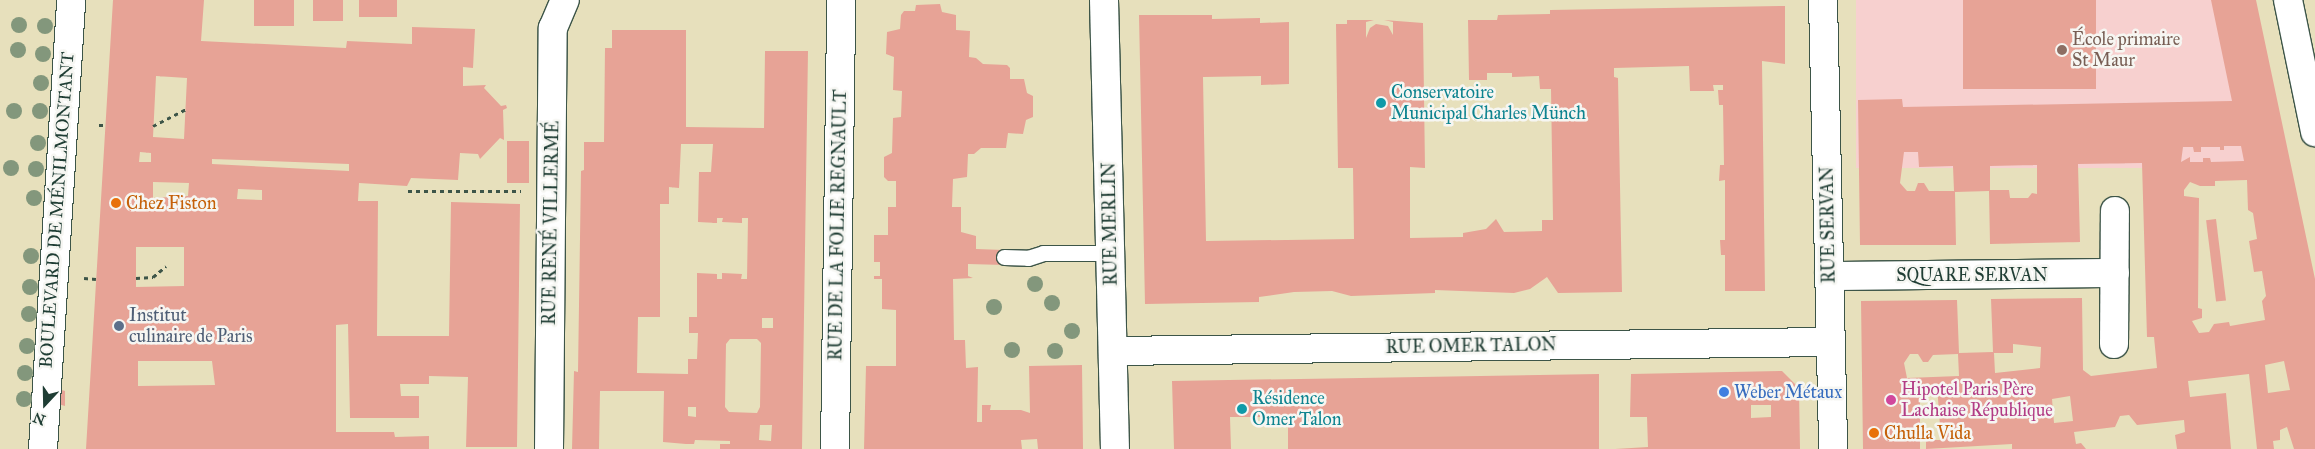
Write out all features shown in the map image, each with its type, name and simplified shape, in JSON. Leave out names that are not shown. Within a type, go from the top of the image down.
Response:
[{"type":"street","name":"BOULEVARD DE MÉNILMONTANT","points":[[43,449],[70,0]]},
{"type":"street","name":"RUE RENÉ VILLERMÉ","points":[[548,449],[553,28],[565,0]]},
{"type":"street","name":"RUE DE LA FOLIE REGNAULT","points":[[835,449],[841,0]]},
{"type":"street","name":"RUE MERLIN","points":[[1104,0],[1115,449]]},
{"type":"street","name":"RUE SERVAN","points":[[1824,0],[1829,342],[1833,449]]},
{"type":"street","points":[[2288,0],[2315,132]]},
{"type":"street","points":[[2114,344],[2115,211]]},
{"type":"street","name":"SQUARE SERVAN","points":[[1829,276],[2115,274]]},
{"type":"street","name":"RUE OMER TALON","points":[[1113,351],[1829,342]]},
{"type":"lane","points":[[1004,258],[1028,258],[1043,252],[1110,253]]},
{"type":"path","points":[[153,126],[186,108]]},
{"type":"path","points":[[99,125],[106,125]]},
{"type":"path","points":[[408,191],[517,191]]},
{"type":"path","points":[[136,278],[152,277],[166,266]]},
{"type":"path","points":[[78,278],[96,279]]},
{"type":"shaded area","name":"École primaire St Maur","points":[[1856,0],[2256,0],[2256,168],[1856,168]]},
{"type":"building","points":[[113,0],[204,0],[201,41],[346,48],[347,41],[412,44],[412,27],[475,29],[473,68],[463,67],[463,86],[486,85],[484,88],[501,106],[506,105],[507,108],[503,110],[504,140],[500,138],[480,159],[478,154],[460,153],[458,180],[411,178],[407,186],[359,183],[358,201],[378,201],[377,336],[449,336],[451,202],[520,204],[517,447],[466,447],[468,377],[429,376],[429,384],[400,384],[401,396],[419,396],[419,418],[350,418],[348,324],[336,325],[336,432],[394,432],[395,437],[429,436],[429,449],[86,449]],"holes":[[[156,76],[187,78],[184,139],[153,137]],[[140,152],[151,153],[151,162],[139,162]],[[212,159],[349,164],[349,171],[212,164]],[[153,182],[189,183],[188,196],[153,198]],[[238,189],[262,190],[262,200],[237,199]],[[136,247],[184,247],[184,286],[136,287]],[[138,361],[212,361],[215,385],[138,386]]]},
{"type":"building","points":[[254,0],[294,0],[294,26],[254,26]]},
{"type":"building","points":[[313,0],[343,0],[343,21],[313,21]]},
{"type":"building","points":[[359,0],[397,0],[397,17],[359,17]]},
{"type":"building","points":[[1963,0],[2096,0],[2096,89],[1963,89]]},
{"type":"building","points":[[2211,0],[2256,0],[2315,279],[2315,449],[2294,449],[2287,427],[2280,430],[2280,440],[2273,441],[2274,449],[2257,449],[2249,374],[2188,381],[2190,397],[2226,393],[2231,449],[2177,449],[2175,435],[2185,432],[2184,420],[2137,425],[2129,415],[2120,416],[2115,427],[2074,432],[2076,444],[2081,443],[2086,449],[2012,449],[2012,444],[1926,449],[1926,440],[1941,440],[1937,385],[1920,385],[1920,449],[1863,449],[1861,301],[1957,300],[1959,353],[1993,352],[1991,299],[2082,298],[2083,370],[2091,376],[2157,368],[2154,337],[2147,337],[2142,163],[2078,164],[2080,242],[1990,244],[1989,191],[1955,192],[1956,245],[1860,245],[1858,100],[1902,99],[1903,107],[2232,101]],"holes":[[[2224,146],[2241,146],[2244,161],[2211,162],[2210,158],[2203,158],[2203,162],[2190,162],[2190,157],[2181,162],[2183,147],[2193,147],[2194,152],[2201,152],[2201,147],[2220,147],[2220,150],[2224,150]],[[1904,152],[1918,152],[1919,167],[1953,166],[1954,191],[1929,191],[1924,183],[1918,183],[1915,191],[1907,191],[1900,183]],[[2037,165],[2037,194],[2032,193],[2028,198],[2010,198],[2009,190],[1990,190],[1990,166]],[[2247,180],[2248,210],[2253,213],[2257,239],[2249,241],[2254,272],[2262,271],[2266,296],[2262,301],[2265,320],[2230,326],[2229,322],[2214,324],[2209,332],[2199,333],[2192,321],[2202,318],[2202,309],[2198,308],[2199,198],[2184,196],[2184,190],[2190,182],[2200,186],[2215,186],[2215,181]],[[2013,344],[2041,347],[2040,368],[1995,373],[1994,353],[2013,353]],[[1910,354],[1918,354],[1923,362],[1928,362],[1933,355],[1958,354],[1959,376],[1907,378],[1904,363]],[[2284,361],[2290,390],[2268,393],[2265,365]],[[2070,396],[2073,421],[2054,423],[2052,399]]]},
{"type":"building","points":[[940,4],[942,12],[956,15],[956,30],[970,31],[969,57],[976,58],[983,64],[1007,65],[1010,68],[1010,79],[1024,79],[1027,93],[1033,96],[1033,117],[1026,120],[1023,134],[1008,133],[1006,148],[981,148],[974,154],[968,154],[967,177],[953,179],[952,207],[961,207],[961,232],[976,236],[976,249],[1004,250],[1004,265],[968,264],[968,276],[973,278],[953,279],[954,340],[965,340],[966,368],[978,367],[977,422],[982,422],[982,405],[991,405],[990,410],[1021,410],[1030,413],[1029,366],[1082,365],[1083,449],[1038,449],[1037,439],[1021,440],[1022,449],[864,449],[866,366],[896,366],[896,310],[882,309],[882,279],[874,279],[874,276],[880,276],[880,262],[874,262],[874,235],[888,235],[888,207],[896,207],[896,181],[888,181],[884,177],[884,157],[892,153],[893,118],[901,117],[902,91],[893,90],[894,57],[886,54],[887,32],[900,29],[901,15],[904,11],[915,11],[916,5]]},
{"type":"building","points":[[1785,6],[1785,64],[1762,61],[1765,291],[1725,291],[1725,255],[1721,255],[1720,240],[1725,240],[1725,180],[1719,181],[1720,165],[1724,165],[1723,105],[1719,105],[1718,90],[1723,90],[1723,85],[1713,85],[1714,91],[1690,91],[1689,66],[1614,68],[1614,77],[1618,78],[1622,292],[1558,293],[1547,277],[1530,289],[1514,293],[1435,290],[1435,293],[1351,296],[1332,291],[1294,292],[1259,297],[1259,302],[1145,304],[1139,15],[1212,15],[1212,19],[1260,18],[1260,23],[1289,22],[1289,84],[1261,85],[1261,76],[1203,77],[1206,241],[1354,239],[1353,168],[1338,168],[1336,24],[1347,24],[1347,20],[1374,20],[1366,22],[1366,38],[1370,28],[1376,24],[1388,26],[1393,35],[1393,22],[1384,20],[1423,23],[1425,168],[1410,167],[1410,238],[1463,237],[1463,233],[1486,229],[1496,219],[1504,232],[1542,231],[1542,220],[1553,220],[1551,89],[1540,89],[1539,76],[1512,77],[1512,73],[1487,73],[1487,80],[1469,80],[1468,20],[1497,20],[1498,15],[1550,14],[1550,10]]},
{"type":"building","points":[[612,30],[686,30],[686,127],[764,128],[765,51],[808,51],[802,449],[720,449],[720,444],[730,444],[730,441],[695,440],[694,444],[663,442],[664,391],[600,391],[599,449],[572,449],[574,371],[578,372],[581,171],[584,170],[584,142],[604,142],[605,48],[612,48]],"holes":[[[681,144],[713,144],[711,172],[699,172],[698,222],[717,223],[717,218],[723,218],[722,222],[742,223],[742,218],[748,218],[747,279],[741,279],[742,274],[722,273],[722,279],[717,279],[717,274],[697,273],[697,317],[689,317],[689,333],[698,333],[697,359],[688,359],[688,374],[637,373],[638,317],[660,317],[660,204],[669,204],[669,187],[679,188]],[[762,318],[773,318],[773,328],[762,328]],[[730,339],[757,339],[761,343],[760,407],[757,413],[729,412],[725,407],[726,344]],[[688,407],[696,407],[696,417],[688,416]],[[760,425],[772,425],[771,441],[759,440]]]},
{"type":"building","points":[[507,141],[529,141],[529,183],[507,183]]},
{"type":"building","points":[[2216,219],[2226,300],[2216,302],[2206,220]]},
{"type":"building","points":[[1782,371],[1799,388],[1800,449],[1615,449],[1648,447],[1647,417],[1630,417],[1631,374]],"holes":[[[1751,405],[1771,405],[1771,417],[1751,418]]]},
{"type":"building","points":[[1599,374],[1599,449],[1288,449],[1288,417],[1230,417],[1231,449],[1174,449],[1172,381]]},
{"type":"building","points":[[58,389],[65,391],[65,406],[58,404]]},
{"type":"place","name":"École primaire St Maur","points":[[2062,50]]},
{"type":"place","name":"Conservatoire Municipal Charles Münch","points":[[1381,103]]},
{"type":"place","name":"Chez Fiston","points":[[116,203]]},
{"type":"place","name":"Institut culinaire de Paris","points":[[119,326]]},
{"type":"place","name":"Weber Métaux","points":[[1724,392]]},
{"type":"place","name":"Hipotel Paris Père Lachaise République","points":[[1891,400]]},
{"type":"place","name":"Résidence Omer Talon","points":[[1242,409]]},
{"type":"place","name":"Chulla Vida","points":[[1874,433]]}]
